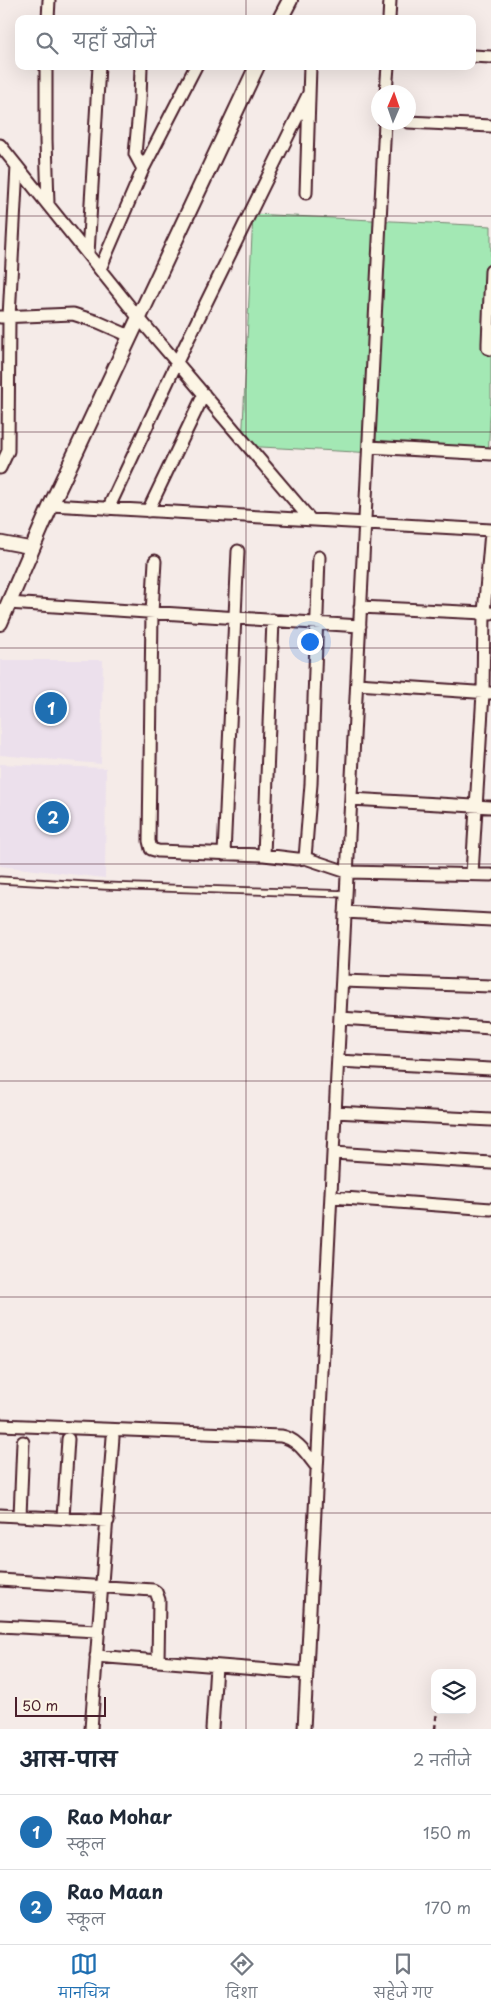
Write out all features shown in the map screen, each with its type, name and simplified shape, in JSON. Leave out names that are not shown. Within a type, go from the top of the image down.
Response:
[{"type":"street","points":[[48,15],[49,0]]},
{"type":"street","points":[[282,15],[290,0]]},
{"type":"street","points":[[389,15],[390,0]]},
{"type":"street","points":[[476,56],[491,57]]},
{"type":"street","points":[[46,70],[48,204]]},
{"type":"street","points":[[88,254],[99,70]]},
{"type":"street","points":[[141,70],[135,154],[143,169]]},
{"type":"street","points":[[100,269],[143,169],[194,70]]},
{"type":"street","points":[[0,622],[138,317],[255,70]]},
{"type":"street","points":[[306,194],[310,70]]},
{"type":"street","points":[[387,85],[388,70]]},
{"type":"street","points":[[108,508],[177,362],[309,93]]},
{"type":"street","points":[[416,122],[491,126]]},
{"type":"street","points":[[304,1729],[385,130]]},
{"type":"street","points":[[0,145],[138,317],[310,519]]},
{"type":"street","points":[[0,468],[8,451],[5,317],[17,166]]},
{"type":"street","points":[[491,271],[488,348],[491,349]]},
{"type":"street","points":[[5,317],[73,314],[98,322],[130,336]]},
{"type":"street","points":[[148,510],[204,394]]},
{"type":"street","points":[[369,447],[491,454]]},
{"type":"street","points":[[51,506],[365,522],[491,531],[486,738],[476,806],[472,874]]},
{"type":"street","points":[[0,542],[32,548]]},
{"type":"street","points":[[224,854],[238,551]]},
{"type":"street","points":[[304,858],[311,784],[319,557]]},
{"type":"street","points":[[155,561],[152,612],[149,841],[151,849],[158,851],[304,858],[347,872],[491,875]]},
{"type":"street","points":[[8,603],[360,626]]},
{"type":"street","points":[[360,607],[488,613]]},
{"type":"street","points":[[264,855],[273,620]]},
{"type":"street","points":[[357,684],[487,693]]},
{"type":"street","points":[[351,799],[491,807]]},
{"type":"street","points":[[345,912],[491,920]]},
{"type":"street","points":[[342,981],[491,986]]},
{"type":"street","points":[[340,1018],[491,1028]]},
{"type":"street","points":[[338,1061],[491,1069]]},
{"type":"street","points":[[335,1112],[491,1120]]},
{"type":"street","points":[[333,1153],[491,1163]]},
{"type":"street","points":[[331,1197],[491,1209]]},
{"type":"street","points":[[0,1425],[281,1436],[297,1443],[317,1468]]},
{"type":"street","points":[[91,1729],[113,1436]]},
{"type":"street","points":[[63,1518],[68,1439]]},
{"type":"street","points":[[20,1516],[23,1442]]},
{"type":"street","points":[[0,1515],[108,1520]]},
{"type":"street","points":[[0,1580],[153,1590],[156,1592],[159,1600],[158,1661]]},
{"type":"street","points":[[0,1626],[98,1632]]},
{"type":"street","points":[[96,1656],[307,1673]]},
{"type":"street","points":[[212,1729],[216,1666]]},
{"type":"lane","points":[[0,880],[104,886],[346,894]]},
{"type":"path","points":[[435,1729],[437,1714]]},
{"type":"shaded area","points":[[0,660],[103,660],[101,764],[0,755]]},
{"type":"shaded area","points":[[0,764],[106,768],[105,878],[0,866]]},
{"type":"green space","points":[[253,214],[491,226],[491,398],[488,459],[242,446]]},
{"type":"place","name":"Rao Mohar","points":[[51,708]]},
{"type":"place","name":"Rao Maan","points":[[53,817]]}]
